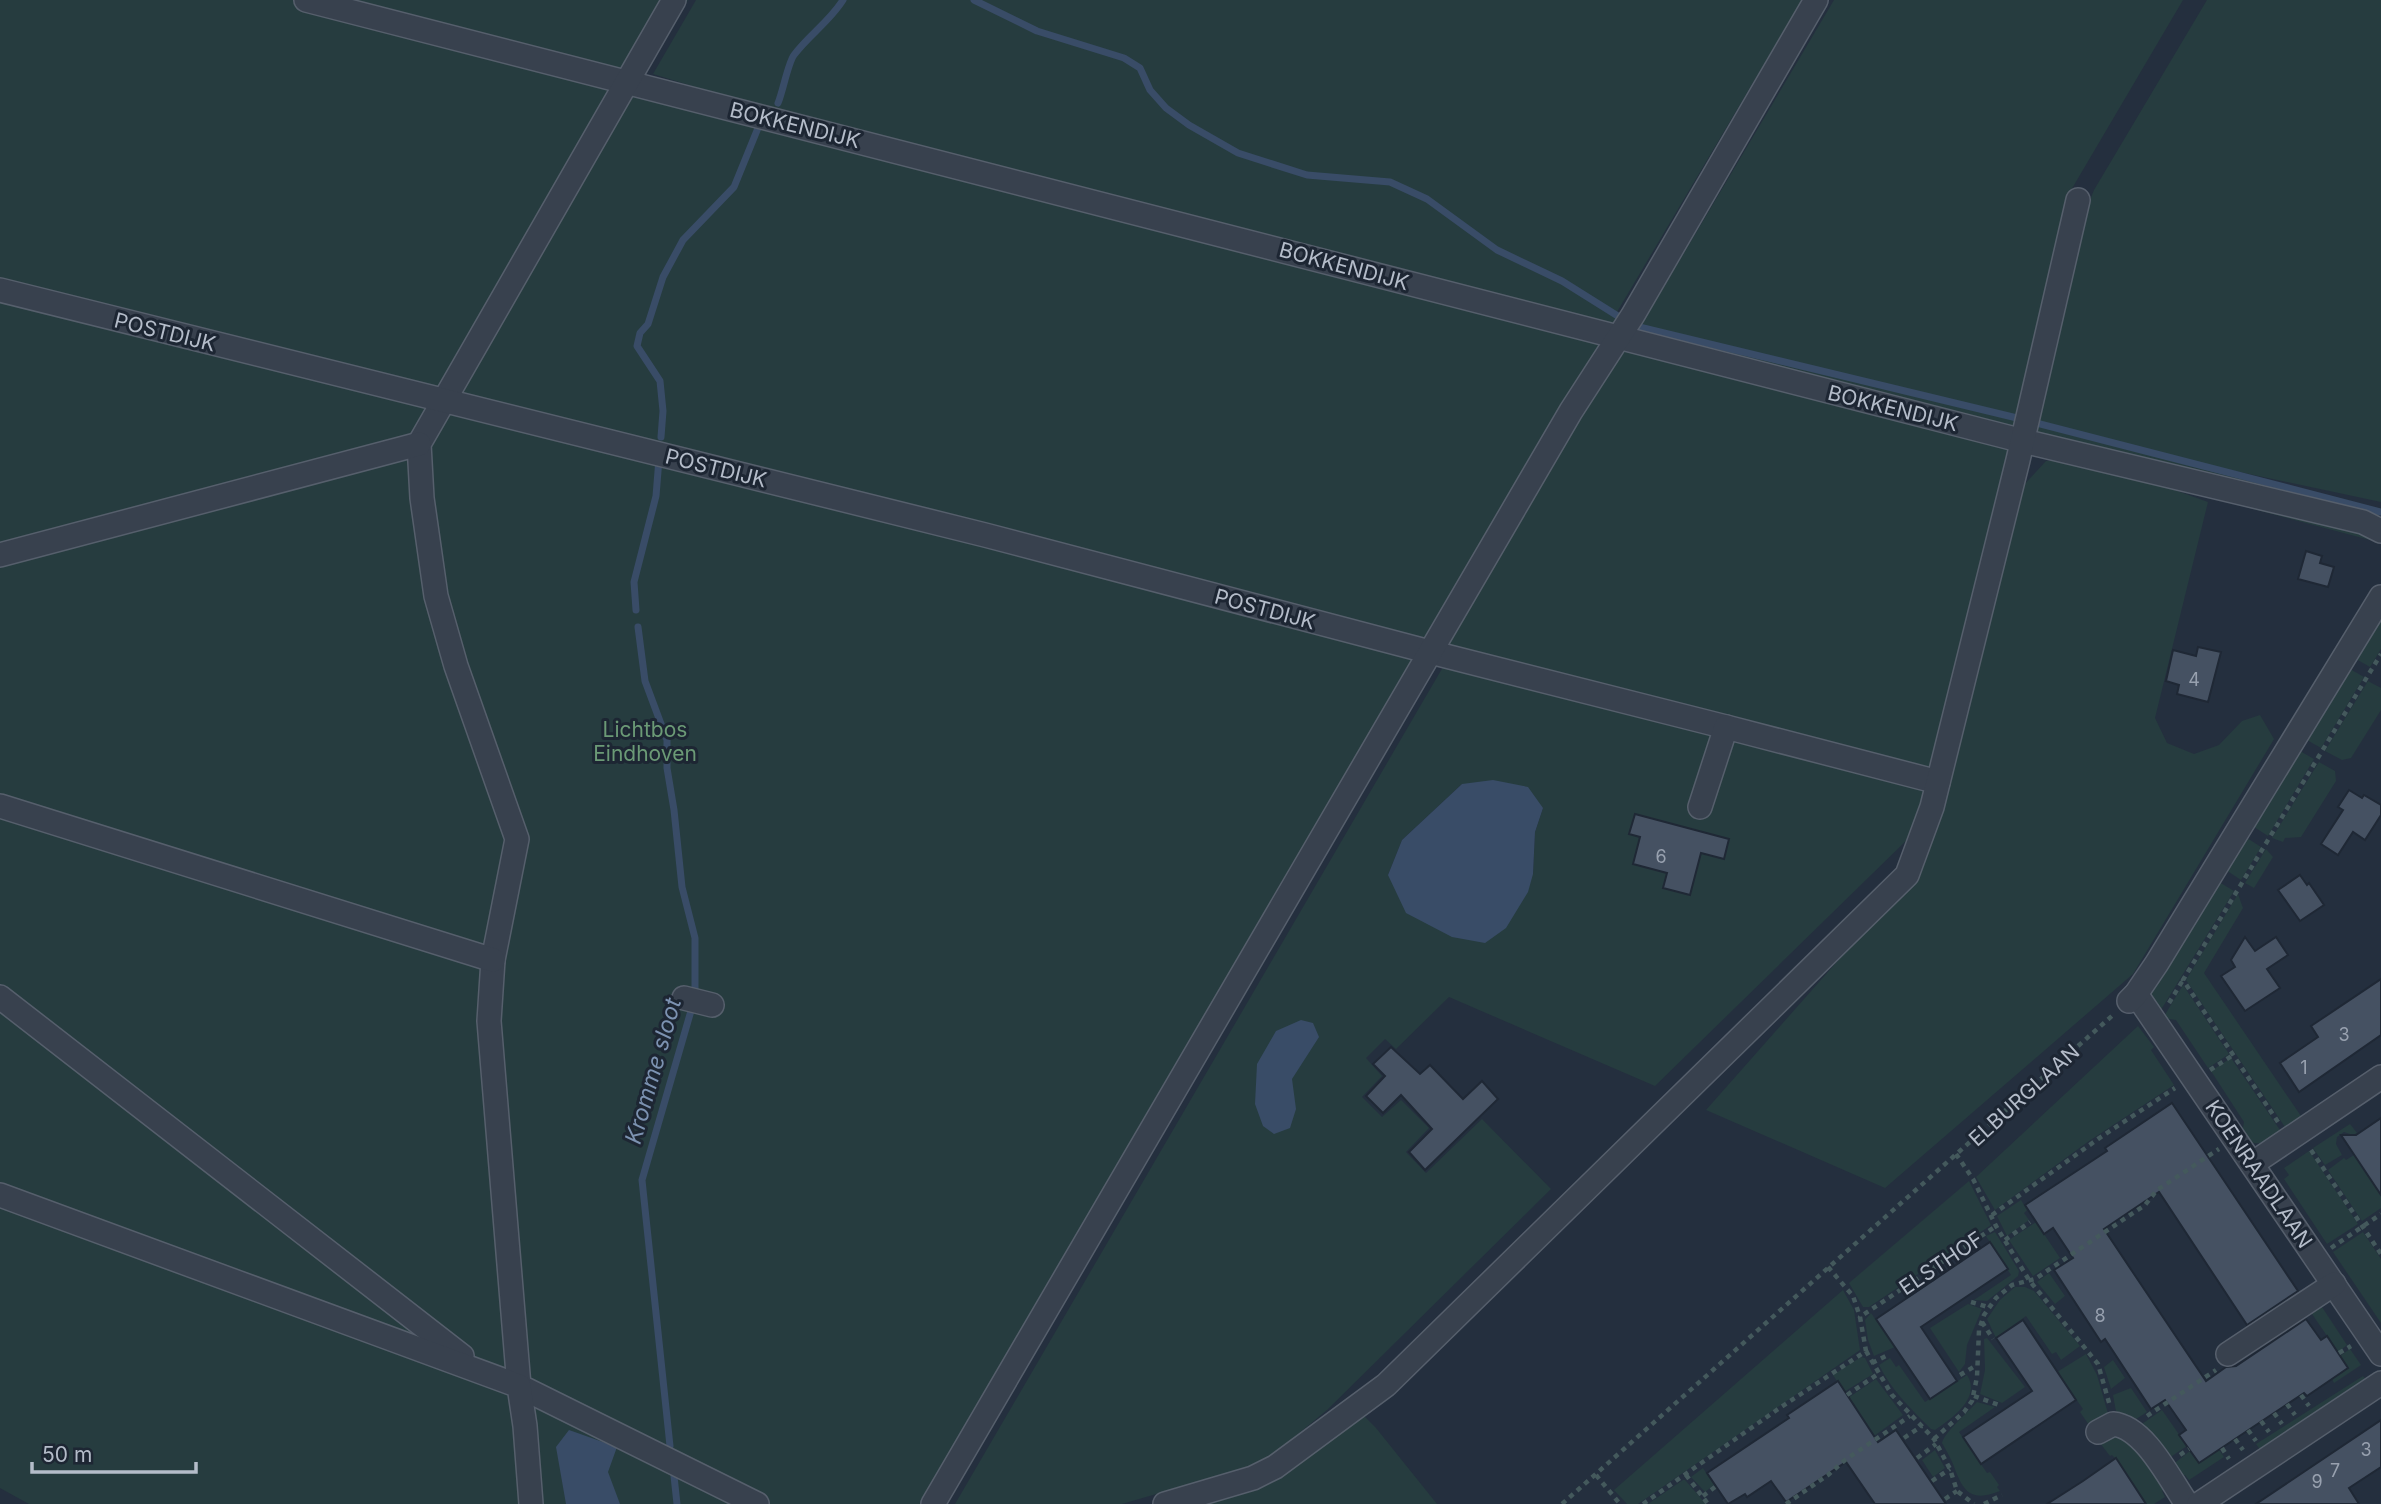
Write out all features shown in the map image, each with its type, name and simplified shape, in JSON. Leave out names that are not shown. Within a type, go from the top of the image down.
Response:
[{"type":"street","name":"BOKKENDIJK","points":[[306,0],[2023,441],[2363,522],[2381,531]]},
{"type":"street","points":[[531,1504],[489,1021],[493,960],[517,839],[456,666],[436,596],[422,498],[419,444],[674,0]]},
{"type":"street","points":[[933,1504],[1430,652],[1572,411],[1619,338],[1816,0]]},
{"type":"street","points":[[1165,1504],[1252,1478],[1275,1467],[1386,1385],[1907,875],[1932,807],[2023,441],[2078,200]]},
{"type":"street","name":"POSTDIJK","points":[[0,290],[985,535],[1938,782]]},
{"type":"street","points":[[0,555],[419,444]]},
{"type":"street","points":[[2133,998],[2381,597]]},
{"type":"street","points":[[1700,807],[1726,727]]},
{"type":"street","points":[[0,806],[493,960]]},
{"type":"street","points":[[0,997],[480,1371]]},
{"type":"street","name":"KOENRAADLAAN","points":[[2133,998],[2235,1139],[2381,1354]]},
{"type":"street","points":[[2252,1164],[2381,1077]]},
{"type":"street","points":[[0,1195],[519,1386],[757,1504]]},
{"type":"street","points":[[2228,1354],[2334,1284]]},
{"type":"street","points":[[2199,1504],[2381,1383]]},
{"type":"street","points":[[2113,1428],[2157,1458],[2187,1504]]},
{"type":"path","points":[[2168,1004],[2381,654]]},
{"type":"path","points":[[2183,980],[2284,1131]]},
{"type":"path","name":"ELBURGLAAN","points":[[1562,1504],[2133,998]]},
{"type":"path","points":[[2207,1071],[2232,1055]]},
{"type":"path","name":"ELSTHOF","points":[[1992,1215],[2098,1139],[2180,1085]]},
{"type":"path","points":[[1917,1458],[1964,1412],[1974,1396],[1977,1338],[1988,1307],[2012,1285],[2035,1279],[2145,1205],[2157,1190],[2235,1139]]},
{"type":"path","points":[[2309,1146],[2381,1254]]},
{"type":"path","points":[[1956,1154],[1973,1179],[1996,1226]]},
{"type":"path","points":[[2330,1248],[2381,1214]]},
{"type":"path","points":[[2005,1240],[2031,1222]]},
{"type":"path","name":"ELSTHOF","points":[[1860,1317],[1996,1226],[2029,1280],[2098,1364],[2108,1394],[2113,1428]]},
{"type":"path","points":[[1828,1267],[1853,1296],[1866,1351],[1878,1374],[1910,1416],[1935,1441],[1950,1469],[1957,1491],[1974,1504]]},
{"type":"path","points":[[1971,1302],[1988,1307]]},
{"type":"path","points":[[1981,1321],[1993,1339]]},
{"type":"path","points":[[2339,1353],[2352,1345]]},
{"type":"path","points":[[1643,1504],[1801,1393],[1866,1351]]},
{"type":"path","points":[[2113,1428],[2223,1365],[2228,1354]]},
{"type":"path","points":[[1872,1363],[1888,1355]]},
{"type":"path","points":[[1960,1375],[1977,1364]]},
{"type":"path","points":[[1847,1395],[1878,1374]]},
{"type":"path","points":[[2301,1395],[2309,1406]]},
{"type":"path","points":[[1974,1396],[1999,1405]]},
{"type":"path","points":[[2287,1404],[2296,1416]]},
{"type":"path","points":[[2274,1413],[2283,1424]]},
{"type":"path","points":[[1786,1504],[1910,1416]]},
{"type":"path","points":[[2261,1422],[2269,1433]]},
{"type":"path","points":[[1904,1438],[1922,1426]]},
{"type":"path","points":[[2248,1430],[2256,1442]]},
{"type":"path","points":[[2235,1439],[2243,1450]]},
{"type":"path","points":[[2222,1448],[2230,1460]]},
{"type":"path","points":[[1932,1481],[1950,1469]]},
{"type":"path","points":[[1595,1475],[1620,1504]]},
{"type":"path","points":[[1686,1475],[1708,1504]]},
{"type":"path","points":[[1703,1496],[1715,1487]]},
{"type":"path","points":[[1945,1499],[1957,1491]]},
{"type":"path","points":[[1984,1504],[2002,1495]]},
{"type":"green space","name":"Lichtbos Eindhoven","points":[[0,0],[688,0],[643,75],[728,97],[653,74],[696,0],[1802,0],[1614,317],[1642,324],[1834,0],[2183,0],[2067,197],[2086,210],[2094,190],[2207,0],[2381,0],[2381,502],[2221,468],[2381,509],[2370,540],[2155,483],[2208,502],[2155,718],[2167,743],[2194,754],[2219,745],[2242,721],[2260,715],[2274,739],[2133,974],[1885,1188],[1706,1110],[1911,878],[2022,487],[2046,461],[2065,460],[2016,446],[1935,773],[1446,649],[945,1504],[29,1504],[0,1488]]},
{"type":"green space","points":[[2381,611],[2381,649],[2370,667],[2356,659]]},
{"type":"green space","points":[[1443,667],[1919,789],[1927,794],[1912,835],[1655,1086],[1449,997],[1396,1049],[1385,1039],[1366,1058],[1382,1076],[1362,1097],[1382,1117],[1401,1100],[1429,1128],[1406,1152],[1426,1173],[1482,1119],[1551,1189],[1327,1410],[1269,1458],[1242,1469],[1122,1504],[955,1504]],"holes":[[[1462,784],[1543,808],[1535,832],[1533,874],[1388,875],[1402,840]]]},
{"type":"green space","points":[[2350,669],[2364,677],[2321,748],[2307,740]]},
{"type":"green space","points":[[2368,681],[2381,688],[2381,710],[2351,758],[2342,760],[2325,751]]},
{"type":"green space","points":[[2300,751],[2314,759],[2268,836],[2254,827],[2253,822]]},
{"type":"green space","points":[[2319,762],[2335,771],[2336,781],[2301,837],[2285,838],[2283,842],[2272,838]]},
{"type":"green space","points":[[2247,838],[2261,847],[2241,880],[2226,870],[2242,840]]},
{"type":"green space","points":[[2266,849],[2273,857],[2254,888],[2245,883]]},
{"type":"green space","points":[[2219,882],[2234,891],[2159,1013],[2151,992]]},
{"type":"green space","points":[[2238,894],[2243,908],[2204,973],[2303,1119],[2287,1130],[2186,980]]},
{"type":"green space","points":[[2183,985],[2229,1054],[2208,1068],[2176,1020],[2163,1018]]},
{"type":"green space","points":[[2138,1026],[2154,1047],[2151,1050],[2174,1085],[2089,1141],[1995,1210],[1976,1177]]},
{"type":"green space","points":[[2231,1058],[2282,1133],[2261,1143],[2251,1142],[2242,1134],[2244,1122],[2211,1071]]},
{"type":"green space","points":[[2350,1124],[2357,1133],[2353,1135],[2344,1132],[2337,1137],[2336,1144],[2342,1155],[2325,1165],[2313,1148]]},
{"type":"green space","points":[[2309,1151],[2358,1224],[2327,1244],[2284,1179],[2289,1175],[2284,1168]]},
{"type":"green space","points":[[2354,1155],[2381,1196],[2381,1208],[2362,1221],[2328,1170],[2344,1158],[2346,1160]]},
{"type":"green space","points":[[1969,1181],[1991,1225],[1869,1307],[1863,1307],[1849,1283]]},
{"type":"green space","points":[[2021,1200],[2029,1220],[2007,1236],[1997,1216]]},
{"type":"green space","points":[[2036,1222],[2060,1258],[2033,1276],[2009,1240]]},
{"type":"green space","points":[[1995,1232],[2019,1271],[2018,1276],[1987,1301],[1974,1300],[2011,1275],[1986,1236]]},
{"type":"green space","points":[[2363,1232],[2381,1259],[2381,1323],[2333,1252]]},
{"type":"green space","points":[[2049,1273],[2065,1296],[2055,1304],[2037,1282]]},
{"type":"green space","points":[[2015,1287],[2034,1291],[2080,1346],[2061,1360],[2056,1352],[2052,1354],[2026,1316],[1996,1338],[1987,1319],[2000,1300]]},
{"type":"green space","points":[[1843,1290],[1854,1310],[1860,1350],[1638,1504],[1627,1504],[1614,1490]]},
{"type":"green space","points":[[1968,1304],[1982,1309],[1967,1345],[1965,1364],[1959,1372],[1930,1328]]},
{"type":"green space","points":[[2320,1304],[2347,1345],[2338,1352],[2310,1311]]},
{"type":"green space","points":[[1871,1313],[1895,1347],[1874,1356],[1865,1320]]},
{"type":"green space","points":[[1987,1338],[2025,1387],[2002,1403],[1980,1394],[1985,1370],[1984,1339]]},
{"type":"green space","points":[[2350,1349],[2361,1365],[2334,1383],[2332,1379],[2348,1368],[2340,1356]]},
{"type":"green space","points":[[2086,1354],[2097,1375],[2109,1417],[2089,1425],[2080,1412],[2083,1409],[2057,1372]]},
{"type":"green space","points":[[1861,1357],[1865,1358],[1873,1374],[1844,1392],[1833,1375]]},
{"type":"green space","points":[[1890,1358],[1896,1367],[1899,1365],[1925,1402],[1967,1375],[1971,1384],[1968,1400],[1949,1420],[1935,1430],[1931,1429],[1902,1399],[1884,1374],[1879,1365]]},
{"type":"green space","points":[[2113,1360],[2125,1378],[2111,1389],[2104,1367]]},
{"type":"green space","points":[[2363,1376],[2367,1381],[2261,1451],[2256,1444]]},
{"type":"green space","points":[[1876,1379],[1903,1415],[1874,1436],[1848,1398]]},
{"type":"green space","points":[[2131,1388],[2147,1412],[2133,1421],[2117,1417],[2113,1395]]},
{"type":"green space","points":[[1977,1402],[1995,1407],[1959,1432],[1987,1473],[1990,1472],[2000,1491],[1980,1496],[1963,1487],[1942,1443],[1952,1428]]},
{"type":"green space","points":[[1357,1409],[1376,1428],[1437,1504],[1200,1504]]},
{"type":"green space","points":[[2162,1410],[2187,1446],[2166,1460],[2139,1426]]},
{"type":"green space","points":[[2122,1433],[2167,1487],[2162,1491],[2165,1497],[2154,1504],[2147,1504],[2116,1459],[2110,1456],[2100,1443],[2102,1438]]},
{"type":"green space","points":[[1935,1450],[1945,1468],[1933,1477],[1922,1460]]},
{"type":"green space","points":[[2219,1450],[2224,1457],[2189,1480],[2185,1475],[2179,1479],[2171,1466],[2190,1451],[2198,1463]]},
{"type":"green space","points":[[1703,1468],[1714,1485],[1705,1492],[1691,1477]]},
{"type":"green space","points":[[1683,1480],[1706,1504],[1648,1504]]},
{"type":"water","points":[[1493,780],[1528,787],[1543,808],[1535,832],[1533,874],[1528,892],[1506,928],[1485,943],[1452,937],[1406,913],[1388,875],[1402,840],[1462,784]]},
{"type":"water","points":[[1301,1020],[1313,1023],[1319,1037],[1292,1079],[1296,1109],[1290,1128],[1274,1134],[1263,1126],[1255,1104],[1257,1064],[1276,1031]]},
{"type":"water","points":[[569,1430],[617,1447],[608,1472],[620,1504],[566,1504],[556,1447]]},
{"type":"building","points":[[2306,551],[2322,556],[2320,563],[2334,567],[2328,587],[2298,579]]},
{"type":"building","points":[[2198,647],[2221,652],[2208,702],[2177,694],[2179,685],[2166,681],[2173,650],[2196,656]]},
{"type":"building","points":[[2349,790],[2381,805],[2381,815],[2365,840],[2353,832],[2338,855],[2321,844],[2343,810],[2338,807]]},
{"type":"building","points":[[1635,814],[1729,839],[1724,859],[1701,853],[1690,895],[1663,888],[1667,873],[1633,864],[1640,837],[1629,834]]},
{"type":"building","points":[[2300,875],[2324,905],[2300,921],[2278,890]]},
{"type":"building","points":[[2245,937],[2255,951],[2276,937],[2288,955],[2267,969],[2280,988],[2245,1011],[2221,976],[2235,967],[2231,960]]},
{"type":"building","points":[[2381,979],[2381,1035],[2299,1092],[2280,1063],[2318,1037],[2311,1026]]},
{"type":"building","points":[[1391,1047],[1420,1074],[1430,1065],[1463,1099],[1482,1081],[1498,1099],[1425,1170],[1409,1152],[1432,1129],[1401,1095],[1383,1113],[1366,1096],[1385,1076],[1373,1064]]},
{"type":"building","points":[[2172,1103],[2298,1291],[2247,1325],[2159,1192],[2104,1229],[2206,1381],[2226,1367],[2236,1366],[2306,1319],[2321,1340],[2327,1336],[2348,1368],[2307,1396],[2304,1393],[2199,1463],[2179,1435],[2186,1430],[2165,1400],[2151,1409],[2105,1339],[2101,1342],[2054,1270],[2073,1258],[2053,1228],[2044,1234],[2025,1205],[2107,1151],[2105,1148]]},
{"type":"building","points":[[2381,1118],[2381,1195],[2341,1135],[2356,1135]]},
{"type":"building","points":[[1990,1242],[2008,1269],[1921,1327],[1957,1381],[1930,1399],[1876,1319]]},
{"type":"building","points":[[2023,1320],[2076,1400],[1981,1464],[1963,1437],[2032,1391],[1996,1338]]},
{"type":"building","points":[[1838,1381],[1878,1442],[1896,1430],[1946,1504],[1875,1504],[1846,1462],[1786,1502],[1771,1481],[1747,1497],[1745,1494],[1728,1504],[1707,1473],[1789,1418],[1787,1415]]},
{"type":"building","points":[[2381,1420],[2381,1467],[2349,1488],[2359,1504],[2256,1504]]},
{"type":"building","points":[[2116,1458],[2146,1504],[2047,1504],[2083,1481]]},
{"type":"waterway","name":"Kromme sloot","points":[[778,103],[794,55],[843,0]]},
{"type":"waterway","points":[[974,0],[1037,31],[1124,58],[1140,68],[1150,90],[1166,108],[1189,125],[1238,153],[1307,175],[1390,182],[1427,199],[1497,250],[1562,281],[1621,318]]},
{"type":"waterway","name":"Kromme sloot","points":[[661,437],[663,411],[660,381],[637,346],[640,333],[648,324],[663,277],[683,240],[734,187],[758,128]]},
{"type":"waterway","points":[[1635,326],[2017,418],[2381,512]]},
{"type":"waterway","name":"Kromme sloot","points":[[636,610],[634,582],[656,496],[659,459]]},
{"type":"waterway","name":"Kromme sloot","points":[[638,627],[645,681],[667,740],[667,768],[682,887],[695,938],[695,997],[642,1180],[670,1446]]},
{"type":"waterway","name":"Kromme sloot","points":[[674,1476],[677,1504]]}]
